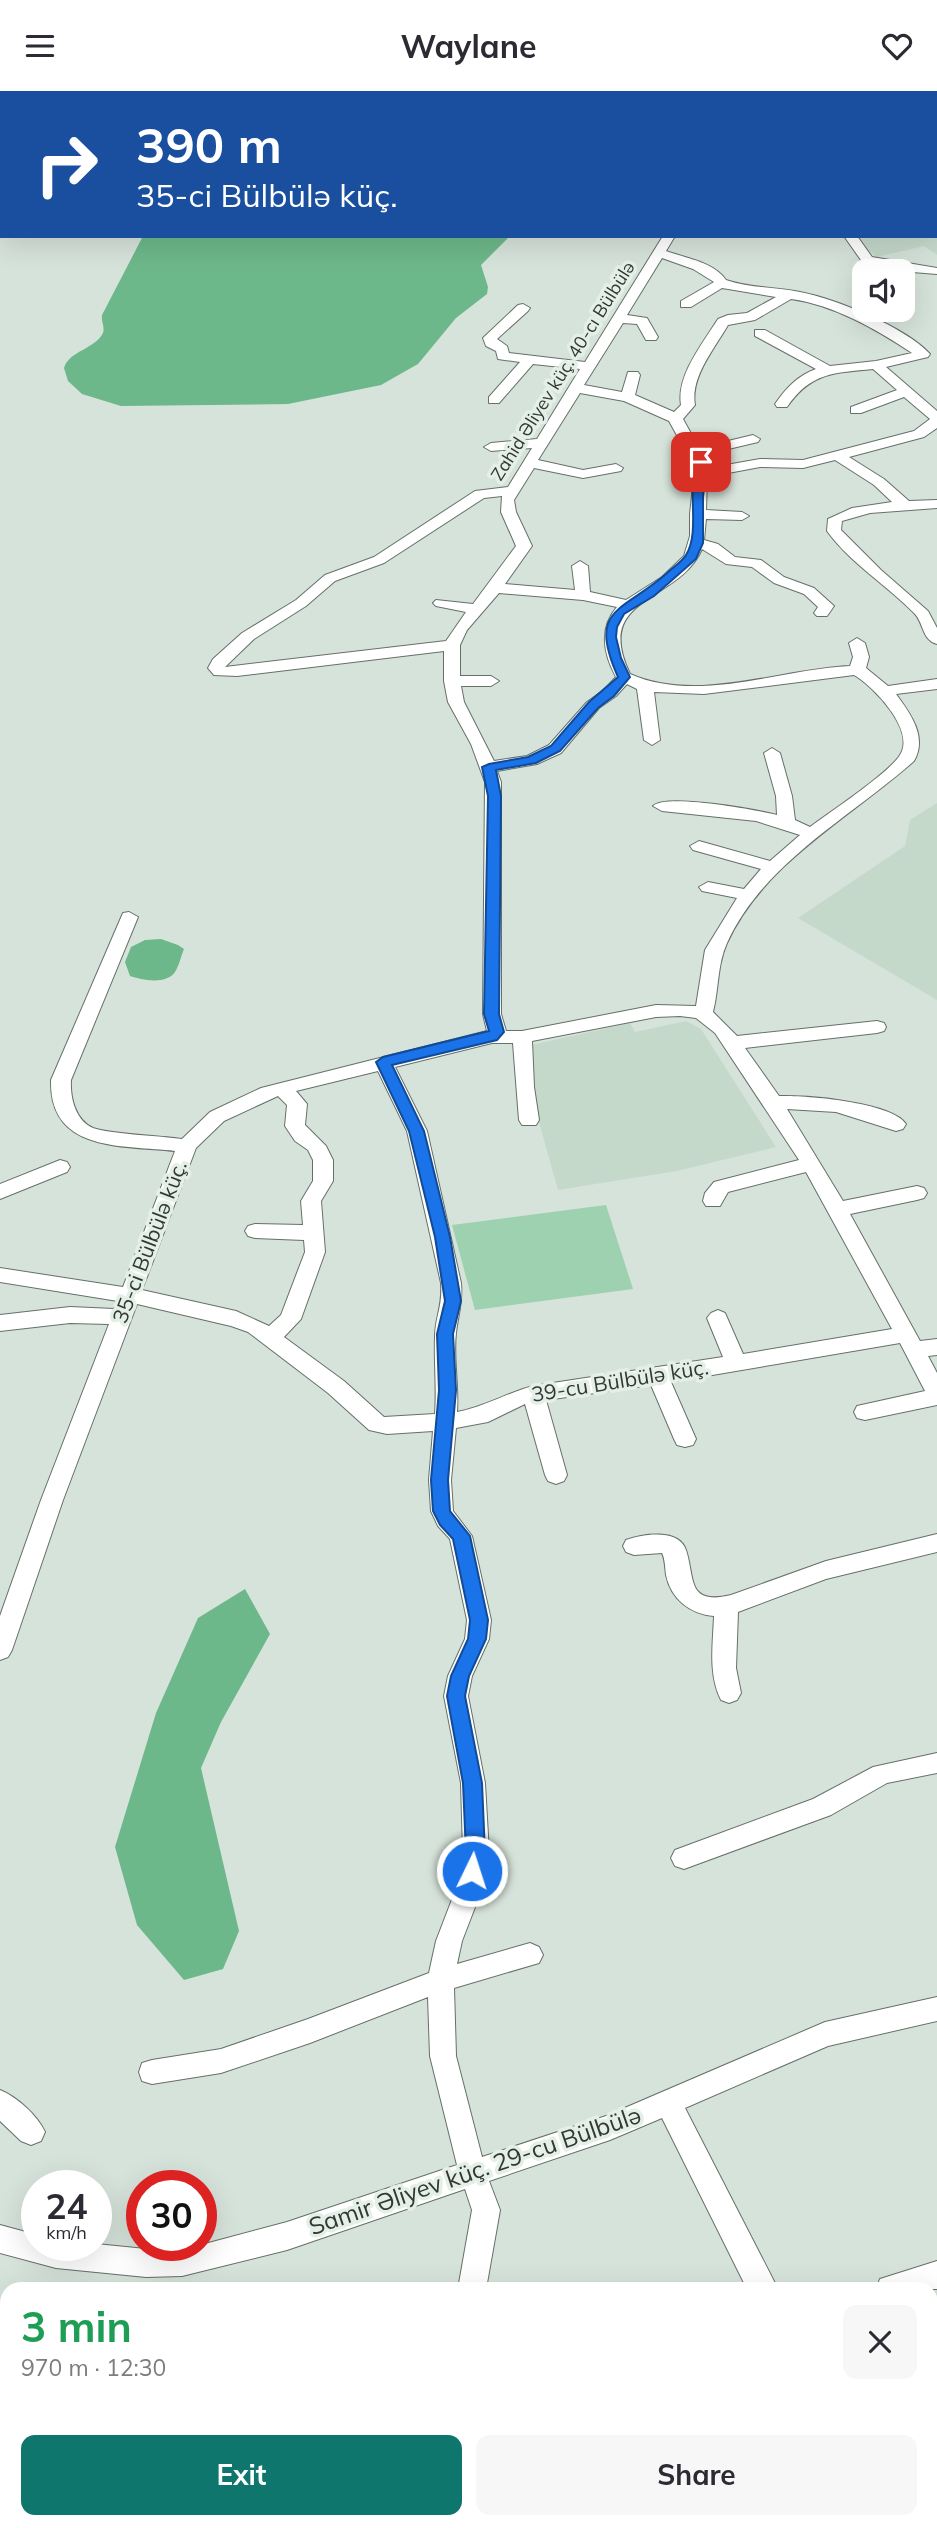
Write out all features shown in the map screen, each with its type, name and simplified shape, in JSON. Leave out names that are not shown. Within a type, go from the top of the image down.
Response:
[{"type":"street","name":"Zahid Əliyev küç. 40-cı Bülbülə","points":[[452,645],[460,629],[495,588],[524,546],[521,532],[506,507],[507,500],[668,238]]},
{"type":"street","points":[[851,238],[864,263],[934,271]]},
{"type":"street","points":[[659,253],[698,265],[718,277],[721,283],[741,289],[819,301],[879,325],[935,362]]},
{"type":"street","points":[[686,304],[721,283]]},
{"type":"street","points":[[674,418],[688,405],[686,394],[692,375],[723,322],[750,317],[788,295]]},
{"type":"street","points":[[523,308],[490,340],[502,349],[503,356],[587,366]]},
{"type":"street","points":[[618,318],[642,321],[651,337]]},
{"type":"street","points":[[760,333],[827,370]]},
{"type":"street","points":[[782,404],[790,389],[802,380],[827,370],[876,365],[923,354]]},
{"type":"street","points":[[494,400],[528,361]]},
{"type":"street","points":[[700,474],[760,463],[796,465],[838,456],[919,434],[937,419],[876,365]]},
{"type":"street","points":[[628,397],[633,375]]},
{"type":"street","points":[[575,388],[628,397],[674,418],[701,462],[697,543],[690,559],[650,594],[628,605],[614,618],[610,637],[624,677],[645,685],[692,689],[857,670],[866,674],[885,691],[912,734],[912,751],[899,765],[810,833],[772,867],[748,895],[718,942],[703,1014],[720,1028],[731,1043],[810,1164],[937,1395],[865,1412]]},
{"type":"street","points":[[856,410],[905,392]]},
{"type":"street","points":[[695,453],[753,439]]},
{"type":"street","points":[[491,447],[542,443]]},
{"type":"street","points":[[838,456],[880,482],[905,505]]},
{"type":"street","points":[[530,463],[583,474],[616,468]]},
{"type":"street","points":[[492,1037],[497,1032],[492,1014],[494,796],[489,767],[456,702],[452,681],[452,645],[237,671],[220,672],[216,668],[248,636],[301,603],[330,578],[379,560],[480,493],[513,491]]},
{"type":"street","points":[[937,504],[905,505],[840,516],[835,519],[834,531],[865,566],[921,612],[937,639]]},
{"type":"street","points":[[697,514],[743,516]]},
{"type":"street","points":[[697,543],[713,547],[731,561],[756,563],[779,580],[809,591],[825,605],[822,613]]},
{"type":"street","points":[[580,566],[583,596]]},
{"type":"street","points":[[495,588],[583,596],[628,605]]},
{"type":"street","points":[[441,603],[478,609]]},
{"type":"street","points":[[857,643],[861,657],[857,670]]},
{"type":"street","points":[[489,767],[531,760],[555,749],[593,705],[610,693],[624,677]]},
{"type":"street","points":[[452,681],[491,681]]},
{"type":"street","points":[[885,691],[937,684]]},
{"type":"street","points":[[645,685],[652,740]]},
{"type":"street","points":[[772,753],[784,796],[786,821]]},
{"type":"street","points":[[662,806],[734,812],[786,821],[810,833]]},
{"type":"street","points":[[699,846],[772,867]]},
{"type":"street","points":[[708,887],[748,895]]},
{"type":"street","points":[[130,917],[61,1080],[60,1097],[75,1126],[89,1133],[187,1146]]},
{"type":"street","name":"35-ci Bülbülə küç.","points":[[0,1650],[52,1500],[129,1295],[187,1146],[205,1123],[254,1097],[282,1088],[492,1037],[522,1037],[656,1011],[677,1010],[703,1014]]},
{"type":"street","points":[[731,1043],[877,1027]]},
{"type":"street","points":[[522,1037],[523,1077],[529,1120]]},
{"type":"street","points":[[383,1062],[417,1131],[451,1283],[453,1301],[445,1334],[448,1390],[440,1480],[442,1511],[446,1520],[461,1536],[479,1620],[477,1639],[460,1676],[456,1696],[473,1783],[476,1853],[469,1889],[449,1941],[441,1980],[443,2056],[473,2174],[486,2210],[473,2282]]},
{"type":"street","points":[[270,1337],[290,1319],[315,1252],[311,1201],[323,1181],[323,1160],[316,1146],[302,1136],[295,1126],[297,1104],[282,1088]]},
{"type":"street","points":[[772,1103],[825,1102],[850,1107],[896,1124]]},
{"type":"street","points":[[713,1201],[715,1193],[721,1187],[810,1164]]},
{"type":"street","points":[[0,1192],[60,1167]]},
{"type":"street","points":[[836,1210],[917,1193]]},
{"type":"street","points":[[255,1231],[315,1233]]},
{"type":"street","name":"39-cu Bülbülə küç.","points":[[0,1275],[129,1295],[236,1319],[270,1337],[336,1387],[377,1424],[387,1426],[445,1422],[480,1416],[514,1399],[533,1394],[736,1363],[909,1342],[937,1347]]},
{"type":"street","points":[[0,1322],[70,1315],[121,1317]]},
{"type":"street","points":[[718,1318],[736,1363]]},
{"type":"street","points":[[658,1376],[685,1439]]},
{"type":"street","points":[[533,1394],[556,1475]]},
{"type":"street","points":[[634,1546],[666,1544],[675,1551],[678,1584],[688,1598],[704,1606],[726,1607],[814,1572],[937,1543]]},
{"type":"street","points":[[726,1607],[724,1668],[729,1693]]},
{"type":"street","points":[[684,1858],[813,1811],[882,1774],[937,1763]]},
{"type":"street","points":[[152,2072],[220,2061],[310,2031],[441,1980],[530,1955]]},
{"type":"street","name":"Samir Əliyev küç. 29-cu Bülbülə","points":[[0,2239],[68,2256],[146,2263],[182,2262],[287,2236],[610,2127],[825,2033],[937,2009]]},
{"type":"street","points":[[668,2102],[759,2282]]},
{"type":"street","points":[[0,2103],[31,2132]]},
{"type":"street","points":[[914,2282],[937,2275]]},
{"type":"shaded area","points":[[142,238],[508,238],[481,265],[488,287],[487,294],[456,318],[418,364],[381,385],[288,404],[121,406],[82,394],[68,381],[64,368],[71,358],[94,343],[103,333],[102,315]]},
{"type":"shaded area","points":[[937,238],[937,255],[924,246],[877,257],[856,240]]},
{"type":"shaded area","points":[[937,803],[937,1000],[798,918],[905,846],[910,820]]},
{"type":"shaded area","points":[[161,939],[184,949],[175,972],[160,980],[130,976],[125,962],[131,947],[145,940]]},
{"type":"shaded area","points":[[686,1021],[701,1029],[776,1147],[677,1171],[558,1190],[527,1080],[527,1046],[630,1023],[635,1032]]},
{"type":"shaded area","points":[[606,1205],[633,1289],[475,1310],[452,1225]]},
{"type":"shaded area","points":[[245,1589],[270,1634],[221,1722],[201,1768],[239,1931],[223,1969],[184,1980],[137,1925],[115,1847],[156,1713],[198,1618]]},
{"type":"route","points":[[472,1871],[476,1853],[473,1783],[456,1696],[460,1676],[477,1639],[479,1620],[461,1536],[446,1520],[442,1511],[440,1480],[448,1390],[445,1334],[453,1301],[442,1237],[417,1131],[383,1062],[492,1037],[497,1032],[492,1014],[494,796],[489,767],[531,760],[555,749],[593,705],[610,693],[624,677],[615,658],[610,637],[614,618],[628,605],[650,594],[690,559],[697,543],[697,497],[701,462]]}]
